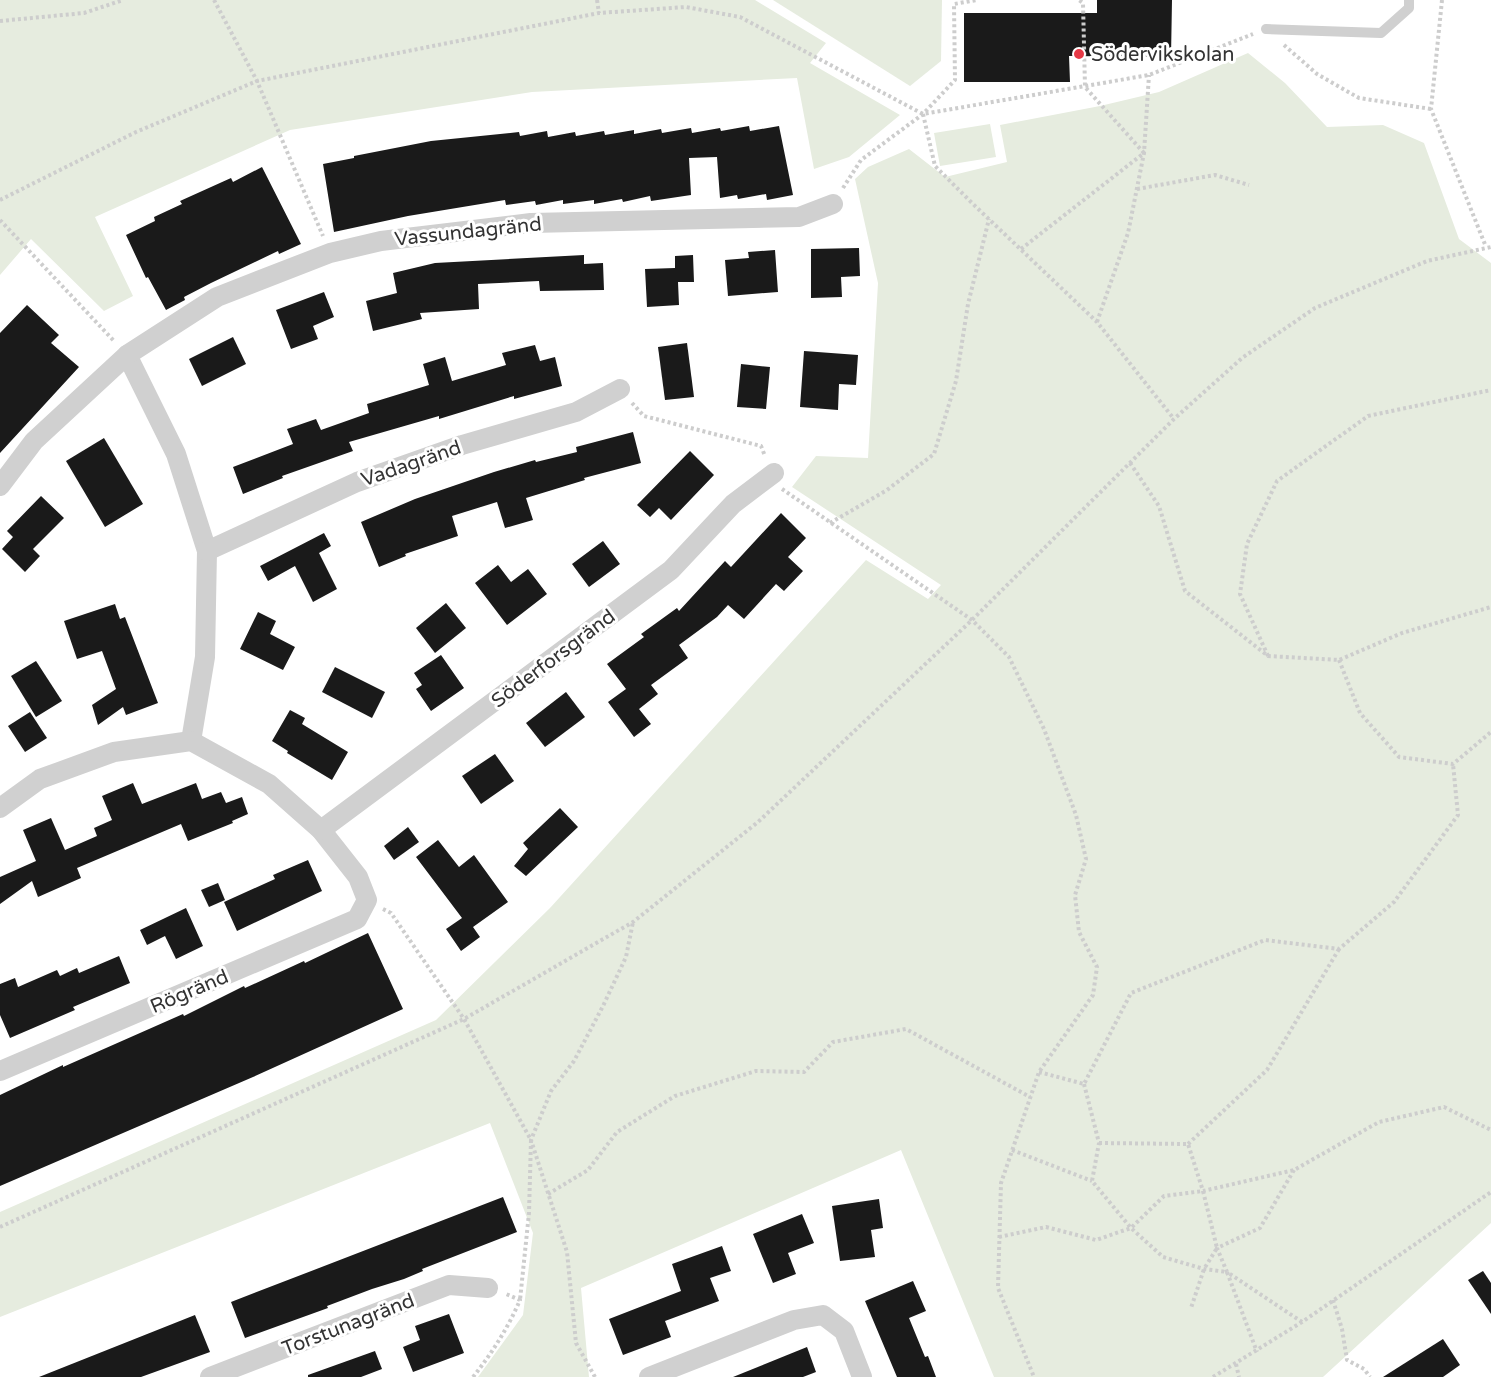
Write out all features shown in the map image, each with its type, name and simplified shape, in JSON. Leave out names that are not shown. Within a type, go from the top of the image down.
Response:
[{"type":"street","name":"Vassundagränd","points":[[0,486],[34,441],[127,355],[217,297],[330,254],[381,241],[531,223],[799,217],[833,204]]},
{"type":"street","points":[[127,355],[176,454],[207,551],[205,657],[191,741]]},
{"type":"street","name":"Vadagränd","points":[[207,551],[357,482],[462,445],[576,412],[620,389]]},
{"type":"street","name":"Söderforsgränd","points":[[321,830],[671,570],[733,504],[774,473]]},
{"type":"street","points":[[0,808],[40,779],[114,752],[191,741],[269,784],[321,830],[358,876],[367,900]]},
{"type":"street","name":"Rögränd","points":[[0,1071],[357,919],[367,900]]},
{"type":"street","name":"Torstunagränd","points":[[210,1377],[449,1285],[488,1288]]},
{"type":"street","points":[[648,1377],[794,1320],[823,1315],[844,1331],[862,1377]]},
{"type":"lane","points":[[1266,29],[1380,33],[1409,8],[1409,0]]},
{"type":"path","points":[[0,21],[84,13],[123,0]]},
{"type":"path","points":[[214,0],[257,81],[330,254]]},
{"type":"path","points":[[597,0],[599,13]]},
{"type":"path","points":[[833,204],[861,160],[923,114],[954,80],[954,4],[977,0]]},
{"type":"path","points":[[1079,0],[1083,3],[1085,87],[1144,153]]},
{"type":"path","points":[[0,1227],[464,1019],[633,922],[759,822],[972,620],[1174,419],[1242,358],[1316,308],[1426,261],[1489,248],[1431,109],[1442,0]]},
{"type":"path","points":[[0,200],[136,132],[257,81],[599,13],[686,7],[740,17],[923,114],[1149,75],[1266,29],[1317,74],[1359,98],[1431,109]]},
{"type":"path","points":[[1097,321],[1128,233],[1144,153],[1149,75]]},
{"type":"path","points":[[923,114],[935,166],[1097,321],[1174,419]]},
{"type":"path","points":[[1021,249],[1144,153]]},
{"type":"path","points":[[1137,189],[1215,175],[1249,185]]},
{"type":"path","points":[[830,523],[886,490],[934,454],[956,381],[968,304],[989,219]]},
{"type":"path","points":[[0,220],[127,355]]},
{"type":"path","points":[[620,389],[644,416],[760,447],[783,492],[972,620],[1009,657],[1044,729],[1076,815],[1086,859],[1075,895],[1079,932],[1097,967],[1093,995],[1039,1072],[1001,1183],[998,1287],[1034,1377]]},
{"type":"path","points":[[1268,657],[1240,594],[1247,544],[1277,481],[1368,416],[1491,390]]},
{"type":"path","points":[[1130,463],[1159,506],[1185,591],[1268,657],[1339,660],[1402,633],[1491,607]]},
{"type":"path","points":[[1339,660],[1360,713],[1399,757],[1453,764],[1491,732]]},
{"type":"path","points":[[1099,1143],[1188,1144],[1267,1070],[1339,949],[1394,902],[1458,815],[1453,764]]},
{"type":"path","points":[[367,900],[391,913],[464,1019],[531,1140],[567,1252],[576,1343],[595,1377]]},
{"type":"path","points":[[473,1377],[493,1352],[513,1318],[520,1300],[529,1213],[531,1140],[551,1091],[574,1061],[626,957],[633,922]]},
{"type":"path","points":[[1092,1181],[1099,1143],[1083,1084],[1131,993],[1265,940],[1339,949]]},
{"type":"path","points":[[548,1194],[588,1170],[617,1132],[675,1096],[756,1071],[804,1072],[833,1042],[906,1029],[1030,1096]]},
{"type":"path","points":[[1039,1072],[1083,1084]]},
{"type":"path","points":[[999,1237],[1046,1227],[1095,1240],[1131,1228],[1164,1196],[1203,1191],[1294,1170],[1379,1122],[1444,1107],[1491,1130]]},
{"type":"path","points":[[1188,1144],[1203,1191],[1217,1248],[1257,1352]]},
{"type":"path","points":[[1012,1150],[1092,1181],[1131,1228],[1163,1257],[1204,1269],[1227,1272],[1302,1322]]},
{"type":"path","points":[[1191,1308],[1204,1269],[1217,1248],[1260,1228],[1294,1170]]},
{"type":"path","points":[[1214,1377],[1302,1322],[1491,1192]]},
{"type":"path","points":[[488,1288],[520,1300]]},
{"type":"path","points":[[1333,1300],[1342,1329],[1347,1360],[1365,1370],[1370,1377]]},
{"type":"path","points":[[1236,1364],[1239,1377]]},
{"type":"shaded area","points":[[0,0],[755,0],[826,43],[810,63],[900,115],[849,157],[814,169],[797,78],[532,92],[290,130],[95,217],[133,296],[104,311],[31,239],[0,275]]},
{"type":"shaded area","points":[[773,0],[942,0],[941,61],[910,86]]},
{"type":"shaded area","points":[[1248,53],[1285,83],[1327,127],[1383,125],[1424,143],[1459,239],[1491,263],[1491,1223],[1323,1377],[994,1377],[901,1150],[581,1288],[589,1377],[478,1377],[523,1315],[533,1233],[490,1123],[0,1317],[0,1212],[436,1020],[550,908],[866,560],[928,599],[941,585],[792,487],[816,456],[868,458],[878,283],[855,179],[868,167],[909,149],[945,177],[1007,162],[1000,125],[1159,92]]},
{"type":"shaded area","points":[[990,124],[996,157],[940,166],[934,133]]},
{"type":"building","points":[[1097,0],[1172,0],[1171,57],[1069,56],[1070,82],[964,82],[964,13],[1097,13]]},
{"type":"building","points":[[749,126],[750,131],[779,126],[793,195],[767,200],[766,194],[738,199],[737,195],[720,198],[717,157],[689,158],[691,195],[651,201],[650,196],[623,202],[622,199],[594,204],[594,200],[563,204],[563,200],[536,205],[535,201],[506,205],[505,200],[408,216],[334,232],[323,164],[354,158],[354,156],[431,141],[519,132],[520,136],[547,131],[548,137],[575,132],[576,136],[604,131],[605,135],[634,130],[634,134],[661,129],[662,133],[691,128],[692,133]]},
{"type":"building","points":[[262,167],[301,244],[279,254],[278,251],[211,283],[184,297],[185,300],[166,310],[148,277],[146,278],[126,235],[155,221],[154,217],[182,204],[180,201],[231,178],[233,182]]},
{"type":"building","points":[[859,248],[860,276],[841,277],[842,297],[811,298],[811,249]]},
{"type":"building","points":[[775,250],[778,292],[728,296],[725,260],[749,258],[748,252]]},
{"type":"building","points":[[584,255],[584,264],[603,263],[604,290],[540,291],[539,281],[478,284],[479,309],[420,313],[422,319],[373,331],[366,301],[397,293],[393,273],[435,263]]},
{"type":"building","points":[[693,255],[694,282],[678,282],[679,305],[647,307],[645,269],[675,268],[675,256]]},
{"type":"building","points":[[324,292],[334,317],[313,326],[318,339],[291,349],[276,310]]},
{"type":"building","points":[[27,305],[59,335],[51,343],[79,367],[0,453],[0,333]]},
{"type":"building","points":[[233,337],[246,364],[202,386],[189,359]]},
{"type":"building","points":[[687,343],[694,397],[665,400],[658,347]]},
{"type":"building","points":[[535,345],[540,361],[555,357],[562,386],[514,399],[514,396],[439,419],[439,416],[349,442],[353,451],[282,476],[283,478],[243,494],[233,467],[293,444],[287,429],[316,419],[321,430],[369,413],[367,404],[429,385],[423,364],[445,357],[452,381],[506,365],[502,353]]},
{"type":"building","points":[[804,351],[858,355],[856,385],[839,384],[838,410],[800,407]]},
{"type":"building","points":[[741,364],[770,367],[766,409],[737,407]]},
{"type":"building","points":[[633,432],[641,463],[584,478],[585,480],[526,498],[533,520],[505,528],[497,502],[452,516],[458,536],[405,554],[406,556],[379,567],[361,522],[415,499],[494,472],[535,460],[536,462],[577,452],[576,447]]},
{"type":"building","points":[[104,438],[143,504],[105,527],[66,461]]},
{"type":"building","points":[[690,451],[714,475],[671,520],[659,508],[650,517],[637,505]]},
{"type":"building","points":[[41,496],[64,518],[33,549],[40,556],[25,572],[2,549],[13,537],[7,531]]},
{"type":"building","points":[[781,513],[806,538],[788,557],[803,571],[784,591],[776,584],[744,619],[728,605],[717,617],[679,645],[688,658],[651,685],[658,694],[639,709],[651,724],[634,737],[608,702],[626,689],[607,664],[644,637],[641,634],[677,608],[679,611],[725,561],[731,567]]},
{"type":"building","points":[[324,533],[331,546],[319,553],[337,589],[313,602],[295,566],[268,581],[260,566]]},
{"type":"building","points":[[603,541],[620,564],[589,587],[572,564]]},
{"type":"building","points":[[498,565],[511,582],[528,569],[547,594],[507,625],[475,583]]},
{"type":"building","points":[[446,603],[466,628],[435,653],[416,628]]},
{"type":"building","points":[[115,604],[120,619],[125,617],[158,703],[126,715],[123,707],[98,725],[92,705],[116,689],[102,651],[77,659],[64,621]]},
{"type":"building","points":[[258,612],[276,621],[270,634],[295,647],[283,670],[240,649]]},
{"type":"building","points":[[441,655],[464,688],[431,711],[416,689],[422,685],[414,673]]},
{"type":"building","points":[[36,661],[62,701],[36,717],[11,676]]},
{"type":"building","points":[[335,667],[385,692],[372,718],[322,692]]},
{"type":"building","points":[[566,692],[585,717],[545,747],[526,723]]},
{"type":"building","points":[[290,710],[305,718],[302,724],[348,752],[332,780],[287,753],[288,751],[272,741]]},
{"type":"building","points":[[30,712],[47,738],[25,752],[8,726]]},
{"type":"building","points":[[495,754],[514,781],[481,804],[462,776]]},
{"type":"building","points":[[133,783],[142,804],[196,783],[202,799],[221,792],[226,803],[242,797],[248,814],[232,821],[233,823],[188,841],[181,824],[77,868],[81,878],[38,897],[32,881],[0,904],[0,877],[36,861],[23,830],[51,818],[65,850],[97,836],[94,828],[112,820],[102,796]]},
{"type":"building","points":[[560,808],[578,827],[526,876],[514,866],[528,849],[523,843]]},
{"type":"building","points":[[408,827],[419,842],[394,860],[384,846]]},
{"type":"building","points":[[438,840],[459,867],[474,855],[508,902],[473,927],[480,937],[461,951],[446,929],[462,918],[416,857]]},
{"type":"building","points":[[308,860],[322,891],[237,931],[224,902],[275,879],[273,875]]},
{"type":"building","points":[[218,883],[225,900],[209,907],[201,890]]},
{"type":"building","points":[[186,908],[203,946],[176,959],[165,936],[147,945],[140,930]]},
{"type":"building","points":[[368,933],[403,1009],[253,1077],[0,1186],[0,1095],[63,1065],[63,1067],[183,1014],[184,1016],[244,986],[245,988],[304,961],[305,963]]},
{"type":"building","points":[[119,956],[130,983],[73,1007],[75,1010],[10,1038],[0,1015],[0,984],[15,978],[18,987],[57,970],[60,976],[77,968],[79,973]]},
{"type":"building","points":[[503,1197],[517,1232],[422,1269],[423,1271],[404,1279],[245,1338],[231,1302]]},
{"type":"building","points":[[879,1199],[883,1228],[871,1230],[875,1257],[840,1261],[832,1206]]},
{"type":"building","points":[[802,1214],[814,1243],[788,1253],[796,1274],[773,1283],[753,1234]]},
{"type":"building","points":[[722,1246],[731,1271],[710,1278],[719,1301],[665,1321],[671,1337],[623,1355],[609,1319],[681,1291],[672,1264]]},
{"type":"building","points":[[1483,1271],[1491,1283],[1491,1314],[1468,1280]]},
{"type":"building","points":[[913,1281],[926,1311],[909,1318],[936,1377],[897,1377],[865,1301]]},
{"type":"building","points":[[449,1314],[464,1353],[413,1372],[403,1347],[420,1340],[415,1326]]},
{"type":"building","points":[[195,1315],[210,1352],[141,1377],[39,1377]]},
{"type":"building","points":[[1443,1339],[1460,1365],[1443,1377],[1383,1377]]},
{"type":"building","points":[[807,1347],[816,1372],[803,1377],[733,1377]]},
{"type":"building","points":[[375,1351],[382,1369],[361,1377],[308,1377],[308,1375]]},
{"type":"place","name":"Södervikskolan","points":[[1079,54]]}]
